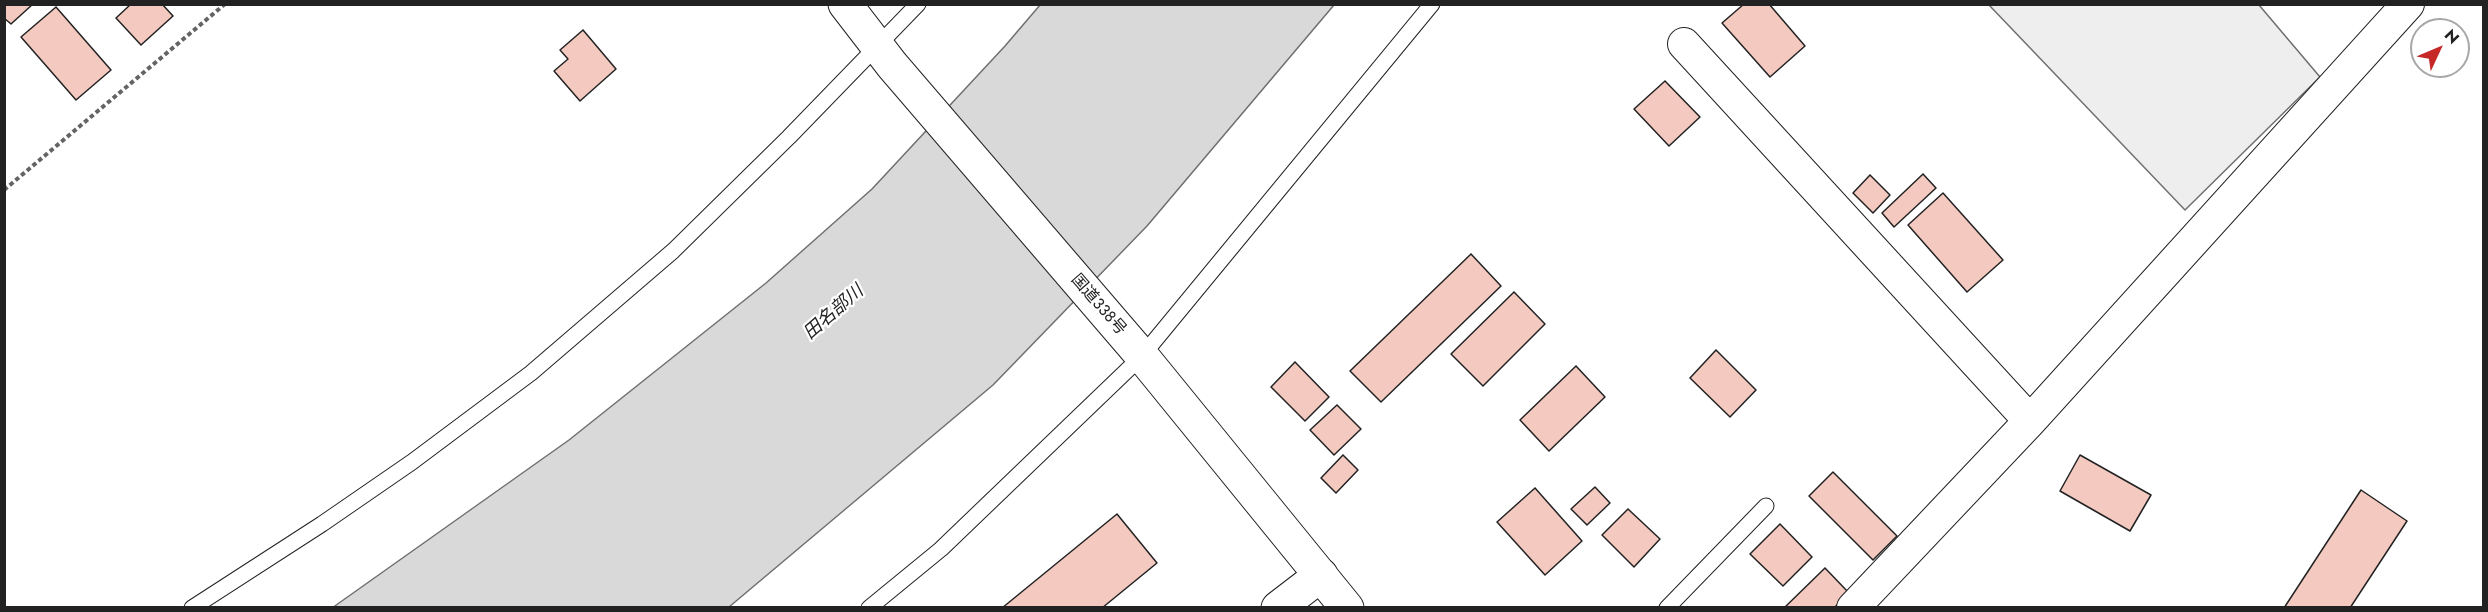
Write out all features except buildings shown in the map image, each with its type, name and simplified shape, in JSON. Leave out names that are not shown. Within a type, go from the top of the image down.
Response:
[{"type":"main road","name":"国道338号","points":[[845,4],[1133,345],[1347,608]]},
{"type":"main road","points":[[1278,608],[1321,575]]},
{"type":"street","points":[[1853,608],[2030,421],[2408,4]]},
{"type":"street","points":[[1684,44],[2030,421]]},
{"type":"lane","points":[[192,608],[340,512],[412,462],[531,373],[673,251],[886,55],[918,4]]},
{"type":"lane","points":[[869,608],[941,549],[1133,345],[1432,4]]},
{"type":"lane","points":[[1666,608],[1766,506]]},
{"type":"path","points":[[4,190],[225,4]]},
{"type":"shaded area","points":[[1989,5],[2259,5],[2320,77],[2185,210]]},
{"type":"water","name":"田名部川","points":[[1040,5],[1334,5],[1147,226],[993,385],[729,607],[332,608],[569,440],[766,283],[872,189]]}]
